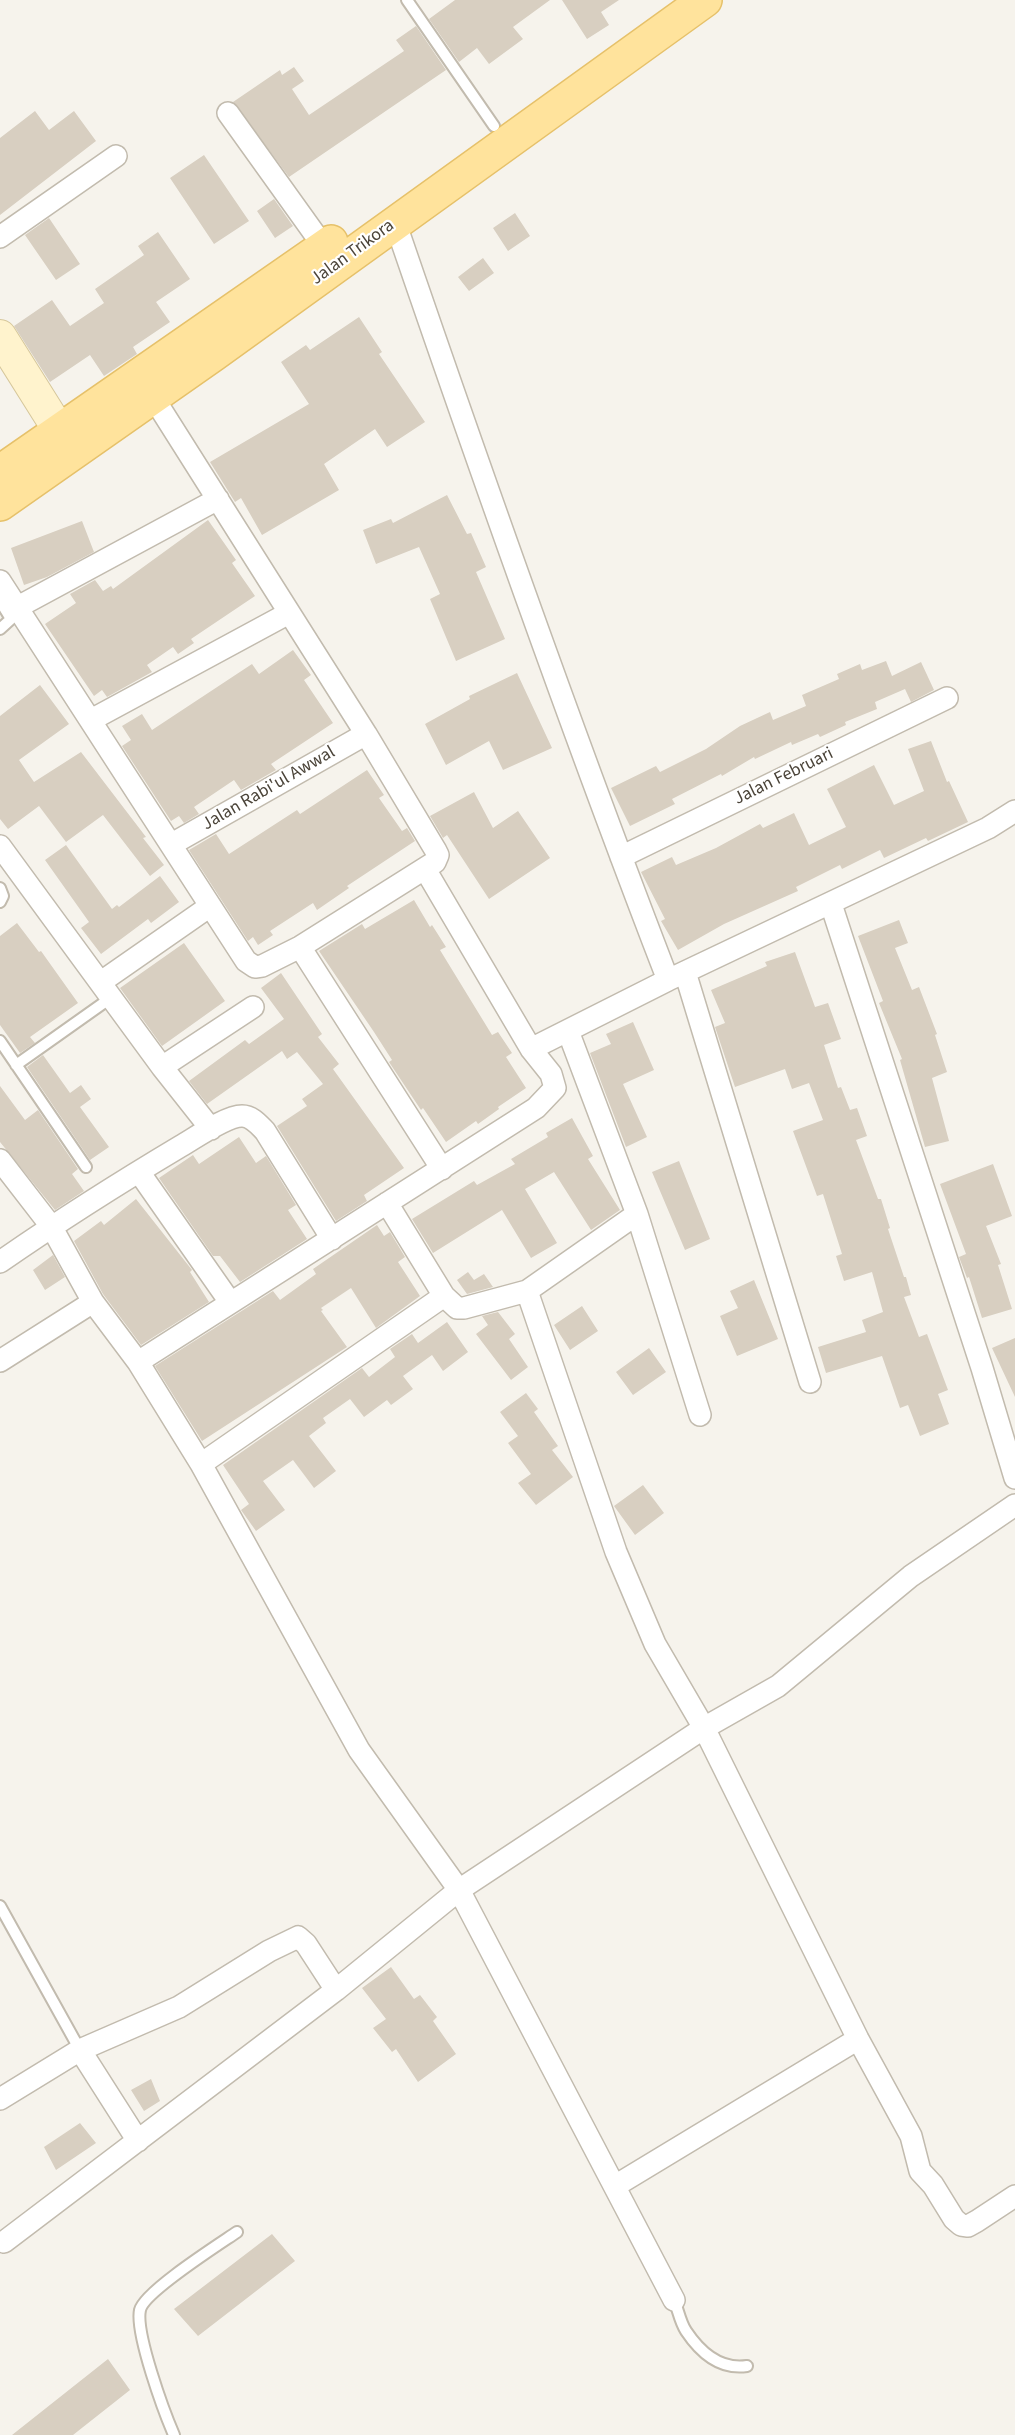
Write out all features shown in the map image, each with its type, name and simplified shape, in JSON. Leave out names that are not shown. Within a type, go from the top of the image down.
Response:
[{"type":"main road","name":"Jalan Trikora","points":[[0,504],[81,445],[153,397],[207,343],[324,247],[671,0]]},
{"type":"main road","name":"Jalan Trikora","points":[[0,472],[59,430],[207,343],[395,222],[705,0]]},
{"type":"street","points":[[228,113],[324,247]]},
{"type":"street","points":[[0,237],[116,156]]},
{"type":"street","points":[[395,222],[467,432],[621,857],[677,976],[810,1382]]},
{"type":"street","points":[[0,336],[59,430]]},
{"type":"street","points":[[0,581],[8,605],[92,720],[246,962],[262,966],[300,947],[425,869],[437,858],[436,851],[366,734],[153,397]]},
{"type":"street","points":[[8,605],[218,499]]},
{"type":"street","points":[[92,720],[289,613]]},
{"type":"street","name":"Jalan Februari","points":[[621,857],[947,698]]},
{"type":"street","name":"Jalan Rabi'ul Awwal","points":[[172,844],[366,734]]},
{"type":"street","points":[[531,1048],[988,828],[1015,811]]},
{"type":"street","points":[[0,846],[162,1067],[211,1129]]},
{"type":"street","points":[[138,1362],[536,1108],[555,1088],[550,1074],[531,1048],[425,869]]},
{"type":"street","points":[[831,904],[982,1368],[1015,1478]]},
{"type":"street","points":[[106,990],[203,911]]},
{"type":"street","points":[[300,947],[442,1169]]},
{"type":"street","points":[[162,1067],[253,1007]]},
{"type":"street","points":[[568,1031],[637,1214],[700,1415]]},
{"type":"street","points":[[0,1262],[51,1226],[138,1172],[211,1129],[242,1116],[254,1120],[265,1131],[332,1239]]},
{"type":"street","points":[[0,1160],[51,1226],[93,1302],[138,1362],[201,1464],[359,1750],[459,1890],[674,2300]]},
{"type":"street","points":[[138,1172],[230,1302]]},
{"type":"street","points":[[387,1203],[444,1296],[457,1308],[527,1291],[637,1214]]},
{"type":"street","points":[[527,1291],[616,1552],[655,1644],[704,1728],[858,2039],[912,2136],[920,2171],[933,2186],[954,2219],[961,2225],[968,2226],[1015,2196]]},
{"type":"street","points":[[201,1464],[444,1296]]},
{"type":"street","points":[[0,1361],[93,1302]]},
{"type":"street","points":[[4,2242],[336,1990],[459,1890],[704,1728],[778,1686],[911,1576],[1015,1505]]},
{"type":"street","points":[[0,2099],[80,2050],[179,2007],[277,1947],[298,1937],[306,1944],[336,1990]]},
{"type":"street","points":[[615,2186],[858,2039]]},
{"type":"street","points":[[80,2050],[138,2140]]},
{"type":"lane","points":[[407,0],[494,126]]},
{"type":"lane","points":[[0,629],[11,619],[8,605]]},
{"type":"lane","points":[[0,888],[3,896],[0,902]]},
{"type":"lane","points":[[16,1065],[106,990]]},
{"type":"lane","points":[[0,1041],[86,1167]]},
{"type":"lane","points":[[0,1906],[80,2050]]},
{"type":"lane","points":[[174,2435],[162,2409],[152,2373],[141,2328],[140,2309],[153,2292],[237,2232]]},
{"type":"lane","points":[[674,2300],[685,2330],[715,2362],[735,2368],[747,2366]]},
{"type":"building","points":[[455,0],[550,0],[513,27],[523,39],[489,64],[477,48],[459,62],[429,19]]},
{"type":"building","points":[[562,0],[619,0],[601,12],[609,25],[587,39]]},
{"type":"building","points":[[416,26],[446,70],[289,177],[233,102],[280,70],[282,75],[294,67],[304,81],[292,89],[309,115],[404,51],[396,40]]},
{"type":"building","points":[[35,111],[49,130],[74,111],[96,141],[0,215],[0,138]]},
{"type":"building","points":[[204,155],[249,221],[214,244],[170,178]]},
{"type":"building","points":[[274,199],[293,226],[275,238],[257,211]]},
{"type":"building","points":[[515,213],[530,236],[508,251],[493,228]]},
{"type":"building","points":[[49,218],[80,264],[56,280],[25,235]]},
{"type":"building","points":[[158,232],[190,279],[156,302],[170,322],[133,347],[137,354],[104,376],[90,355],[50,382],[14,326],[52,300],[70,326],[104,303],[95,289],[144,255],[138,246]]},
{"type":"building","points":[[483,258],[494,273],[469,291],[458,277]]},
{"type":"building","points":[[359,317],[382,352],[379,354],[425,422],[387,447],[375,429],[324,464],[339,490],[262,535],[241,498],[235,502],[210,462],[309,404],[281,362],[306,345],[310,350]]},
{"type":"building","points":[[447,495],[467,534],[471,533],[486,567],[476,572],[505,639],[456,661],[430,599],[440,594],[419,547],[376,564],[363,530],[391,519],[393,523]]},
{"type":"building","points":[[208,520],[236,560],[232,563],[255,596],[191,639],[194,643],[178,654],[173,647],[147,665],[152,672],[107,697],[102,690],[94,696],[45,624],[76,603],[70,594],[95,580],[103,591],[111,586],[113,589]]},
{"type":"building","points":[[82,521],[94,552],[47,577],[24,585],[11,548]]},
{"type":"building","points":[[293,650],[311,675],[304,680],[333,723],[271,764],[276,770],[241,790],[234,780],[194,807],[199,814],[184,823],[179,816],[171,821],[122,746],[131,740],[122,726],[142,714],[152,730],[252,664],[259,674]]},
{"type":"building","points":[[886,661],[892,676],[921,662],[934,690],[911,702],[905,689],[875,702],[877,709],[845,722],[846,725],[820,737],[818,734],[792,745],[791,742],[755,759],[754,757],[722,776],[721,774],[672,799],[675,804],[630,826],[611,788],[656,766],[660,772],[706,749],[740,726],[770,712],[773,720],[806,706],[802,695],[839,679],[837,674],[860,664],[862,670]]},
{"type":"building","points":[[517,673],[552,748],[503,770],[489,741],[446,765],[425,724],[470,699],[469,696]]},
{"type":"building","points":[[40,685],[69,724],[19,760],[34,782],[81,752],[146,837],[143,838],[164,865],[150,876],[103,815],[66,842],[39,806],[8,829],[0,819],[0,716]]},
{"type":"building","points":[[931,741],[947,782],[949,781],[968,822],[928,841],[926,838],[884,858],[880,850],[842,869],[840,865],[796,887],[798,891],[724,924],[678,950],[661,921],[665,919],[641,872],[672,857],[676,865],[716,848],[760,824],[763,828],[794,813],[809,845],[846,827],[827,789],[874,765],[894,805],[924,791],[908,749]]},
{"type":"building","points":[[367,770],[384,795],[379,798],[402,831],[407,828],[415,841],[347,886],[349,888],[317,910],[313,903],[270,931],[273,935],[258,945],[253,937],[248,941],[189,850],[216,834],[229,854],[297,810],[300,814]]},
{"type":"building","points":[[474,792],[493,828],[518,811],[550,858],[489,899],[447,835],[443,838],[430,816]]},
{"type":"building","points":[[66,845],[112,909],[117,905],[119,907],[160,876],[179,902],[151,923],[148,919],[101,954],[81,928],[89,922],[45,860]]},
{"type":"building","points":[[414,900],[430,927],[432,925],[446,947],[440,950],[492,1035],[498,1032],[512,1053],[506,1057],[526,1088],[478,1124],[476,1121],[446,1142],[389,1062],[392,1060],[319,951],[362,924],[365,929]]},
{"type":"building","points":[[899,920],[908,943],[895,948],[912,990],[919,987],[937,1034],[935,1035],[947,1072],[932,1078],[949,1141],[925,1147],[900,1060],[902,1059],[879,1003],[883,1001],[858,936]]},
{"type":"building","points":[[17,923],[39,952],[41,951],[78,1003],[30,1037],[35,1043],[20,1053],[0,1025],[0,936]]},
{"type":"building","points":[[184,943],[225,1001],[162,1046],[120,988]]},
{"type":"building","points":[[795,952],[815,1007],[828,1003],[841,1039],[824,1045],[838,1088],[841,1087],[850,1110],[857,1108],[867,1136],[856,1140],[878,1199],[881,1199],[890,1228],[888,1229],[904,1277],[906,1277],[911,1295],[904,1297],[919,1337],[927,1334],[948,1390],[938,1394],[949,1424],[920,1436],[908,1405],[900,1408],[882,1356],[826,1373],[818,1347],[866,1332],[862,1320],[883,1312],[872,1272],[844,1281],[836,1256],[842,1254],[823,1194],[817,1196],[793,1131],[823,1120],[809,1083],[792,1089],[785,1069],[735,1087],[715,1027],[725,1023],[711,990],[767,966],[765,962]]},
{"type":"building","points":[[281,973],[322,1034],[318,1037],[339,1064],[333,1069],[404,1168],[364,1195],[367,1201],[336,1221],[277,1126],[307,1106],[302,1099],[323,1084],[297,1052],[287,1059],[282,1051],[207,1104],[189,1081],[245,1040],[249,1044],[284,1019],[261,988]]},
{"type":"building","points":[[633,1022],[654,1070],[623,1084],[647,1137],[626,1147],[590,1053],[611,1044],[606,1034]]},
{"type":"building","points":[[43,1055],[70,1093],[81,1085],[91,1099],[80,1107],[109,1147],[90,1160],[27,1067]]},
{"type":"building","points":[[0,1086],[25,1120],[38,1110],[78,1169],[72,1174],[84,1191],[55,1210],[0,1142]]},
{"type":"building","points":[[572,1118],[593,1156],[588,1159],[620,1210],[591,1230],[554,1172],[525,1189],[557,1243],[531,1258],[502,1210],[433,1253],[412,1219],[474,1181],[477,1185],[515,1164],[511,1159],[548,1137],[546,1133]]},
{"type":"building","points":[[239,1137],[256,1163],[266,1156],[296,1205],[288,1210],[307,1239],[240,1282],[220,1256],[213,1256],[159,1178],[193,1155],[199,1164]]},
{"type":"building","points":[[679,1161],[710,1239],[685,1250],[652,1172]]},
{"type":"building","points":[[993,1164],[1012,1216],[986,1226],[1001,1264],[998,1265],[1012,1309],[982,1318],[969,1277],[967,1278],[959,1257],[966,1254],[940,1184]]},
{"type":"building","points":[[136,1199],[192,1270],[190,1272],[209,1302],[141,1345],[103,1294],[74,1241],[101,1221],[104,1225]]},
{"type":"building","points":[[377,1225],[384,1236],[390,1232],[405,1257],[398,1262],[420,1296],[376,1328],[351,1288],[321,1308],[347,1347],[202,1441],[155,1366],[273,1291],[280,1300],[316,1274],[313,1269]]},
{"type":"building","points":[[53,1255],[65,1277],[45,1290],[33,1270]]},
{"type":"building","points":[[468,1272],[474,1280],[484,1274],[493,1287],[467,1294],[457,1280]]},
{"type":"building","points":[[754,1280],[778,1339],[737,1356],[720,1316],[738,1308],[730,1291]]},
{"type":"building","points":[[582,1306],[598,1331],[570,1350],[554,1325]]},
{"type":"building","points":[[498,1312],[515,1334],[509,1339],[528,1367],[511,1380],[476,1334],[488,1325],[482,1316]]},
{"type":"building","points":[[447,1322],[468,1352],[443,1371],[432,1355],[403,1376],[413,1389],[391,1405],[387,1400],[364,1417],[350,1399],[323,1418],[326,1423],[309,1436],[336,1471],[314,1488],[293,1460],[263,1481],[285,1510],[256,1531],[241,1510],[249,1504],[223,1465],[362,1368],[369,1377],[395,1357],[390,1349],[412,1334],[418,1343]]},
{"type":"building","points":[[1015,1338],[1015,1397],[992,1348]]},
{"type":"building","points":[[649,1348],[666,1372],[633,1395],[616,1372]]},
{"type":"building","points":[[526,1393],[538,1409],[534,1412],[558,1446],[552,1450],[573,1477],[536,1505],[518,1483],[531,1474],[508,1443],[518,1436],[500,1412]]},
{"type":"building","points":[[643,1485],[664,1513],[635,1535],[614,1506]]},
{"type":"building","points":[[391,1967],[414,1999],[420,1995],[437,2017],[433,2021],[456,2054],[418,2082],[396,2049],[392,2052],[373,2028],[386,2019],[362,1988]]},
{"type":"building","points":[[151,2079],[160,2101],[144,2111],[131,2090]]},
{"type":"building","points":[[80,2123],[96,2143],[56,2170],[44,2147]]},
{"type":"building","points":[[272,2234],[295,2261],[198,2336],[174,2309]]},
{"type":"building","points":[[108,2359],[130,2390],[73,2435],[12,2435]]}]
